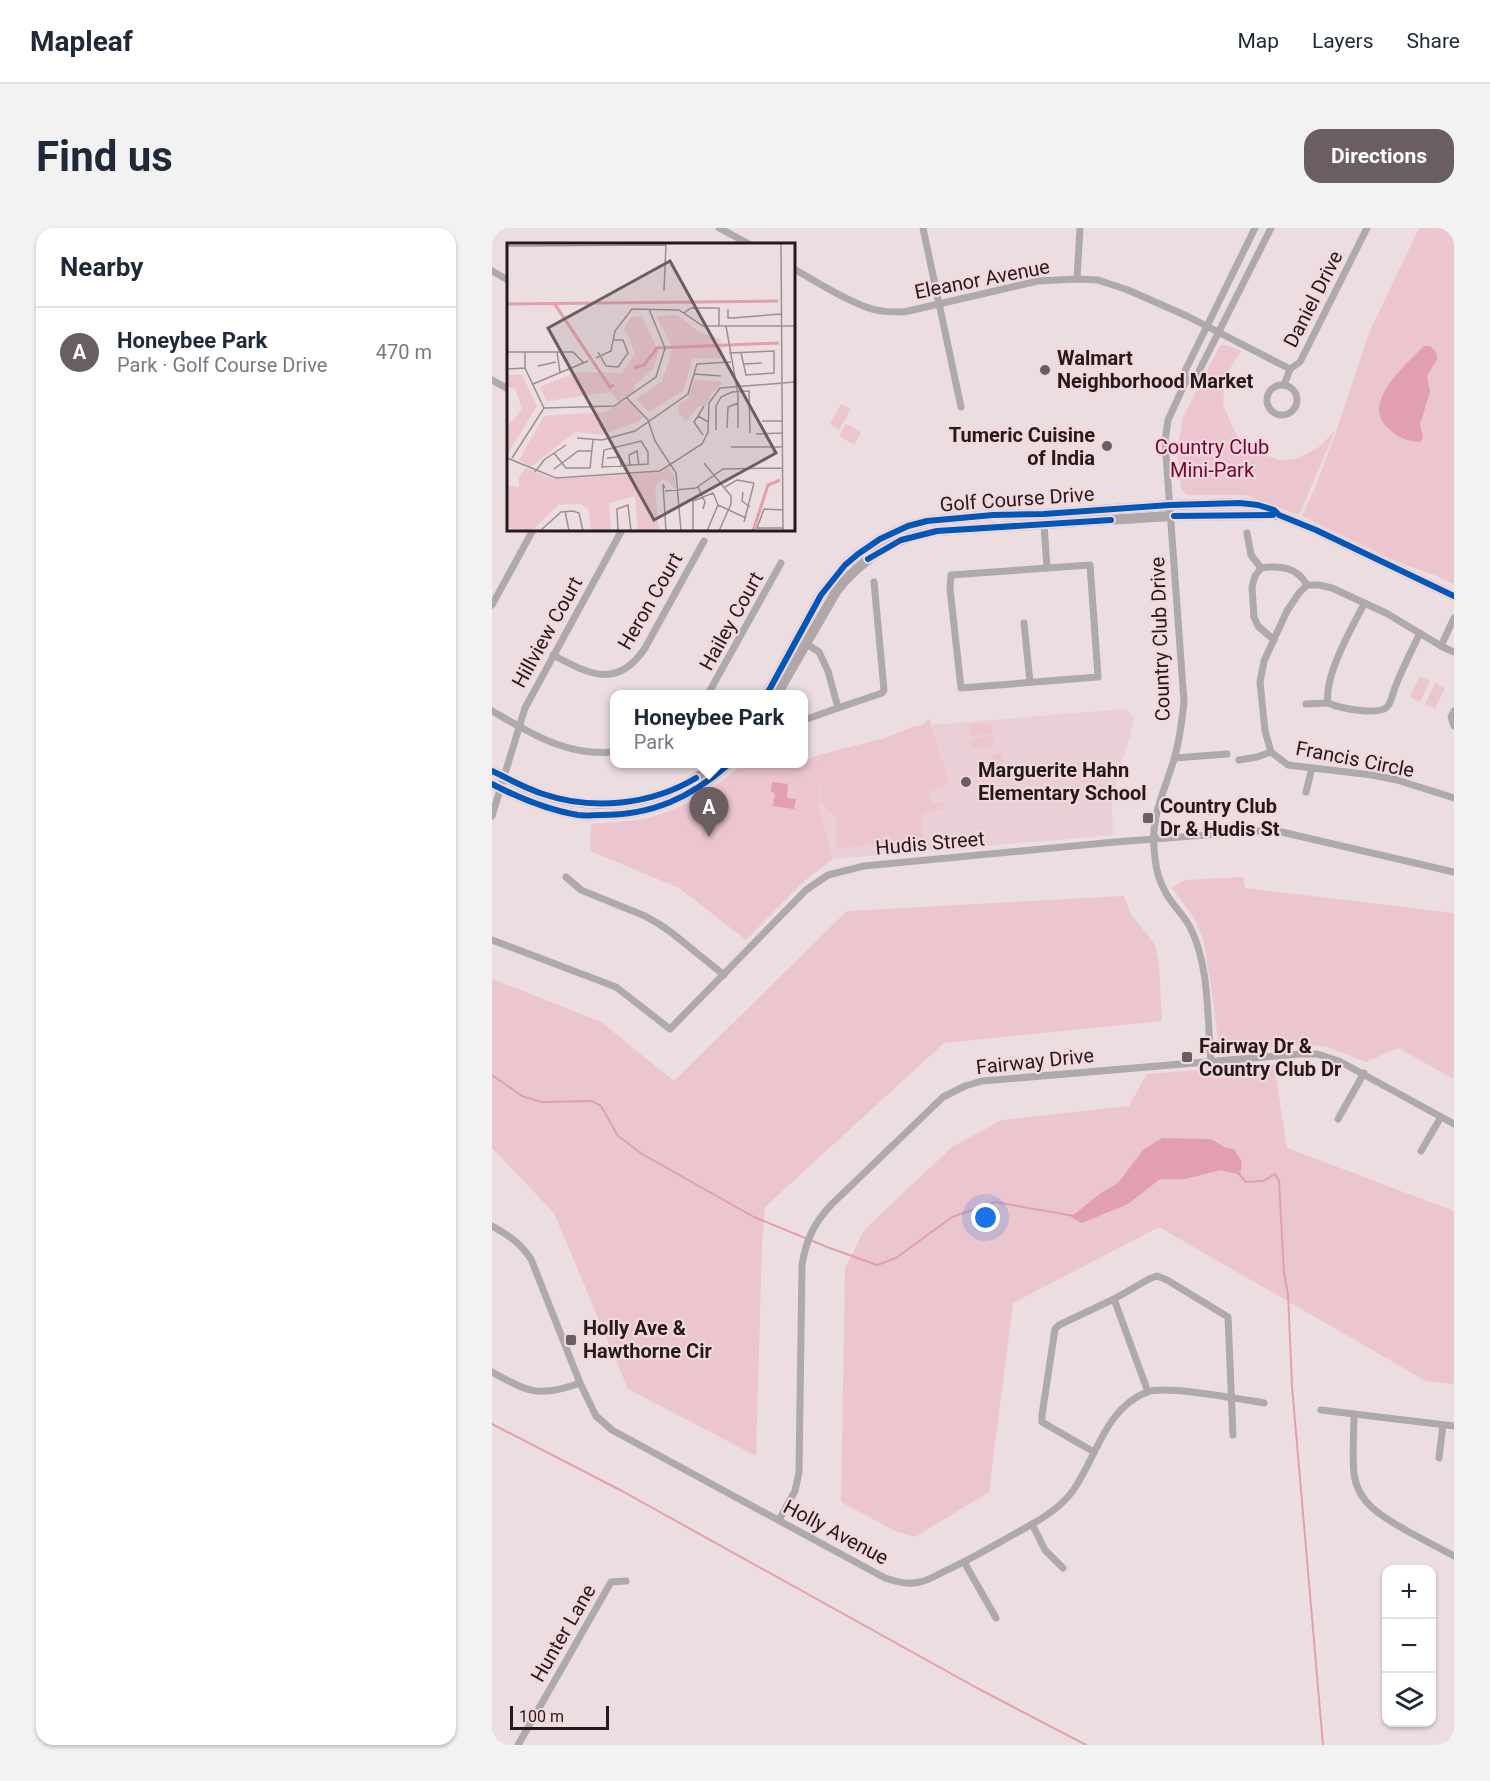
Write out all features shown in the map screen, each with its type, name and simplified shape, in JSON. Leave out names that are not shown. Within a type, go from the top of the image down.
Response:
[{"type":"street","points":[[719,228],[747,243]]},
{"type":"street","points":[[923,228],[961,407]]},
{"type":"street","points":[[1077,279],[1080,228]]},
{"type":"street","name":"Country Club Drive","points":[[1185,383],[1197,375],[1212,330],[1255,228]]},
{"type":"street","name":"Country Club Drive","points":[[1211,1062],[1204,974],[1190,926],[1166,893],[1156,866],[1154,839],[1156,810],[1175,758],[1184,702],[1165,441],[1168,420],[1185,383],[1185,371],[1212,330],[1271,228]]},
{"type":"street","name":"Daniel Drive","points":[[1212,330],[1290,369],[1300,362],[1367,228]]},
{"type":"street","name":"Eleanor Avenue","points":[[795,270],[847,299],[883,312],[904,312],[1038,281],[1098,280],[1128,290],[1187,316],[1212,330]]},
{"type":"street","points":[[492,271],[507,279]]},
{"type":"street","points":[[1284,385],[1290,369]]},
{"type":"street","points":[[492,380],[507,388]]},
{"type":"street","points":[[1284,385],[1295,391],[1297,404],[1290,413],[1282,415],[1271,410],[1267,400],[1271,389],[1284,385]]},
{"type":"street","name":"Golf Course Drive","points":[[770,690],[849,574],[871,557],[901,540],[937,531],[1044,524],[1170,510]]},
{"type":"street","name":"Golf Course Drive","points":[[779,690],[821,595],[845,565],[880,540],[908,526],[927,521],[952,518],[1170,510],[1279,515],[1316,530],[1454,596]]},
{"type":"street","points":[[1044,524],[1047,568]]},
{"type":"street","points":[[492,605],[532,531]]},
{"type":"street","name":"Hillview Court","points":[[492,816],[496,786],[504,777],[525,708],[621,531]]},
{"type":"street","points":[[1247,533],[1251,555],[1261,568]]},
{"type":"street","name":"Heron Court","points":[[553,655],[580,670],[604,676],[630,666],[645,648],[704,541]]},
{"type":"street","name":"Hailey Court","points":[[710,690],[781,563]]},
{"type":"street","points":[[1090,565],[1098,677],[961,688],[950,589],[951,575],[1047,568],[1090,565]]},
{"type":"street","points":[[1261,568],[1280,567],[1298,573],[1307,585],[1332,588],[1386,613],[1441,646],[1454,651]]},
{"type":"street","points":[[1261,568],[1255,576],[1252,587],[1254,617],[1258,626],[1274,640]]},
{"type":"street","points":[[808,719],[882,693],[884,690],[874,582]]},
{"type":"street","name":"Francis Circle","points":[[1307,585],[1299,592],[1287,611],[1264,661],[1260,682],[1265,731],[1271,752],[1288,765],[1372,775],[1397,780],[1454,798]]},
{"type":"street","points":[[1328,703],[1326,693],[1330,679],[1364,604]]},
{"type":"street","points":[[1441,646],[1454,618]]},
{"type":"street","points":[[1024,623],[1030,682]]},
{"type":"street","points":[[1306,704],[1328,703],[1337,707],[1381,711],[1388,706],[1420,633]]},
{"type":"street","points":[[802,641],[819,652],[828,671],[838,708]]},
{"type":"street","points":[[492,711],[551,743],[575,750],[610,752]]},
{"type":"street","points":[[1454,711],[1451,717],[1454,726]]},
{"type":"street","points":[[1239,760],[1271,752]]},
{"type":"street","points":[[1175,758],[1227,754]]},
{"type":"street","points":[[492,771],[544,795],[580,802],[611,804],[664,793],[694,779],[709,768]]},
{"type":"street","points":[[496,786],[527,801],[580,815],[619,815],[643,812],[676,801],[724,768]]},
{"type":"street","points":[[1305,792],[1312,768]]},
{"type":"street","name":"Hudis Street","points":[[492,940],[616,987],[670,1029],[806,890],[816,882],[837,873],[864,866],[1274,830],[1454,872]]},
{"type":"street","points":[[566,877],[581,890],[659,924],[724,975]]},
{"type":"street","name":"Fairway Drive","points":[[779,1520],[795,1491],[799,1472],[802,1265],[805,1247],[819,1218],[943,1097],[965,1086],[982,1081],[1317,1054],[1339,1060],[1454,1124]]},
{"type":"street","points":[[1338,1119],[1364,1073]]},
{"type":"street","points":[[1421,1151],[1441,1117]]},
{"type":"street","name":"Holly Avenue","points":[[492,1226],[522,1246],[531,1259],[580,1383],[596,1416],[612,1430],[885,1578],[897,1582],[923,1581],[964,1562],[1032,1524],[1060,1505],[1072,1492],[1114,1416],[1126,1404],[1148,1392],[1176,1391],[1264,1403]]},
{"type":"street","points":[[1094,1452],[1042,1422],[1055,1329],[1157,1276],[1228,1317],[1233,1435]]},
{"type":"street","points":[[1114,1299],[1148,1392]]},
{"type":"street","points":[[492,1372],[534,1392],[550,1392],[580,1383]]},
{"type":"street","points":[[1321,1410],[1454,1426]]},
{"type":"street","points":[[1354,1414],[1354,1474],[1364,1499],[1384,1518],[1454,1556]]},
{"type":"street","points":[[1439,1458],[1443,1425]]},
{"type":"street","points":[[1032,1524],[1045,1550],[1063,1568]]},
{"type":"street","points":[[964,1562],[996,1618]]},
{"type":"street","name":"Hunter Lane","points":[[518,1745],[611,1582],[627,1581]]},
{"type":"shaded area","points":[[1424,346],[1430,346],[1436,352],[1437,359],[1427,376],[1430,392],[1420,424],[1423,438],[1420,442],[1402,438],[1387,427],[1380,417],[1380,406],[1383,394],[1398,372]]},
{"type":"shaded area","name":"Marguerite Hahn Elementary School","points":[[1125,709],[1134,717],[1117,777],[1112,808],[1113,835],[833,859],[819,805],[819,786],[807,772],[928,725]]},
{"type":"shaded area","points":[[772,782],[788,784],[787,798],[796,799],[794,809],[773,806],[775,793],[771,792]]},
{"type":"shaded area","points":[[1162,1138],[1211,1139],[1224,1147],[1234,1149],[1242,1162],[1240,1175],[1221,1170],[1185,1179],[1160,1179],[1128,1204],[1082,1223],[1071,1217],[1101,1193],[1118,1183],[1143,1150]]},
{"type":"green space","points":[[1419,228],[1454,228],[1454,584],[1395,561],[1302,516],[1337,429],[1369,333]]},
{"type":"green space","name":"Country Club Mini-Park","points":[[1220,345],[1241,351],[1225,376],[1223,405],[1236,434],[1252,450],[1279,460],[1296,459],[1319,447],[1335,431],[1299,515],[1246,495],[1187,495],[1181,489],[1177,451],[1183,417]]},
{"type":"green space","points":[[841,404],[851,409],[839,430],[830,424]]},
{"type":"green space","points":[[846,424],[861,432],[854,445],[839,436]]},
{"type":"green space","points":[[1420,676],[1430,681],[1420,702],[1410,697]]},
{"type":"green space","points":[[1435,683],[1445,688],[1435,709],[1425,704]]},
{"type":"green space","points":[[931,718],[930,727],[950,784],[928,792],[933,803],[944,803],[942,810],[924,812],[921,816],[923,845],[875,848],[869,844],[840,849],[835,845],[836,818],[820,802],[821,787],[809,773],[819,786],[819,805],[833,859],[803,882],[746,940],[679,888],[590,851],[591,824],[656,816],[696,798],[737,768],[808,768],[808,760],[814,756],[885,738],[922,725]]},
{"type":"green space","points":[[992,723],[993,734],[970,736],[969,725]]},
{"type":"green space","points":[[993,736],[994,747],[972,749],[971,738]]},
{"type":"green space","points":[[1002,753],[1004,774],[994,775],[992,757]]},
{"type":"green space","points":[[1243,877],[1245,888],[1454,913],[1454,1079],[1398,1048],[1366,1062],[1328,1047],[1309,1045],[1224,1050],[1219,1048],[1203,938],[1194,918],[1172,888],[1185,880]]},
{"type":"green space","points":[[1124,896],[1131,914],[1155,945],[1159,964],[1162,1021],[944,1043],[765,1207],[756,1456],[628,1389],[554,1213],[492,1148],[492,979],[601,1022],[674,1081],[847,911]]},
{"type":"green space","points":[[1274,1064],[1287,1148],[1454,1211],[1454,1384],[1426,1381],[1159,1227],[1013,1303],[989,1492],[915,1537],[895,1531],[841,1502],[845,1268],[865,1229],[952,1147],[1002,1120],[1129,1106],[1147,1074]]},
{"type":"waterway","points":[[492,1075],[522,1096],[541,1102],[592,1101],[601,1106],[618,1136],[642,1154],[754,1217],[877,1265],[896,1258],[952,1217],[995,1202],[1074,1216]]},
{"type":"waterway","points":[[1239,1174],[1246,1182],[1263,1181],[1275,1174],[1279,1181],[1284,1273],[1288,1294],[1292,1386],[1323,1745]]},
{"type":"waterway","points":[[492,1424],[622,1491],[977,1688],[1086,1745]]},
{"type":"cycle path","points":[[769,690],[821,595],[845,565],[880,539],[908,526],[927,521],[1170,505],[1240,503],[1258,505],[1274,510],[1279,515],[1316,530],[1454,596]]},
{"type":"cycle path","points":[[1174,516],[1273,515]]},
{"type":"cycle path","points":[[868,559],[901,540],[937,531],[1111,520]]},
{"type":"cycle path","points":[[492,784],[534,803],[567,813],[620,814],[654,808],[670,802],[700,786],[724,768]]},
{"type":"cycle path","points":[[492,771],[543,794],[602,804],[660,794],[696,778]]},
{"type":"place","name":"Walmart Neighborhood Market","points":[[1045,370]]},
{"type":"place","name":"Tumeric Cuisine of India","points":[[1107,446]]},
{"type":"place","name":"Marguerite Hahn Elementary School","points":[[966,782]]},
{"type":"place","name":"Country Club Dr & Hudis St","points":[[1148,818]]},
{"type":"place","name":"Honeybee Park","points":[[709,837]]},
{"type":"place","name":"Fairway Dr & Country Club Dr","points":[[1187,1057]]},
{"type":"place","name":"Holly Ave & Hawthorne Cir","points":[[571,1340]]}]
